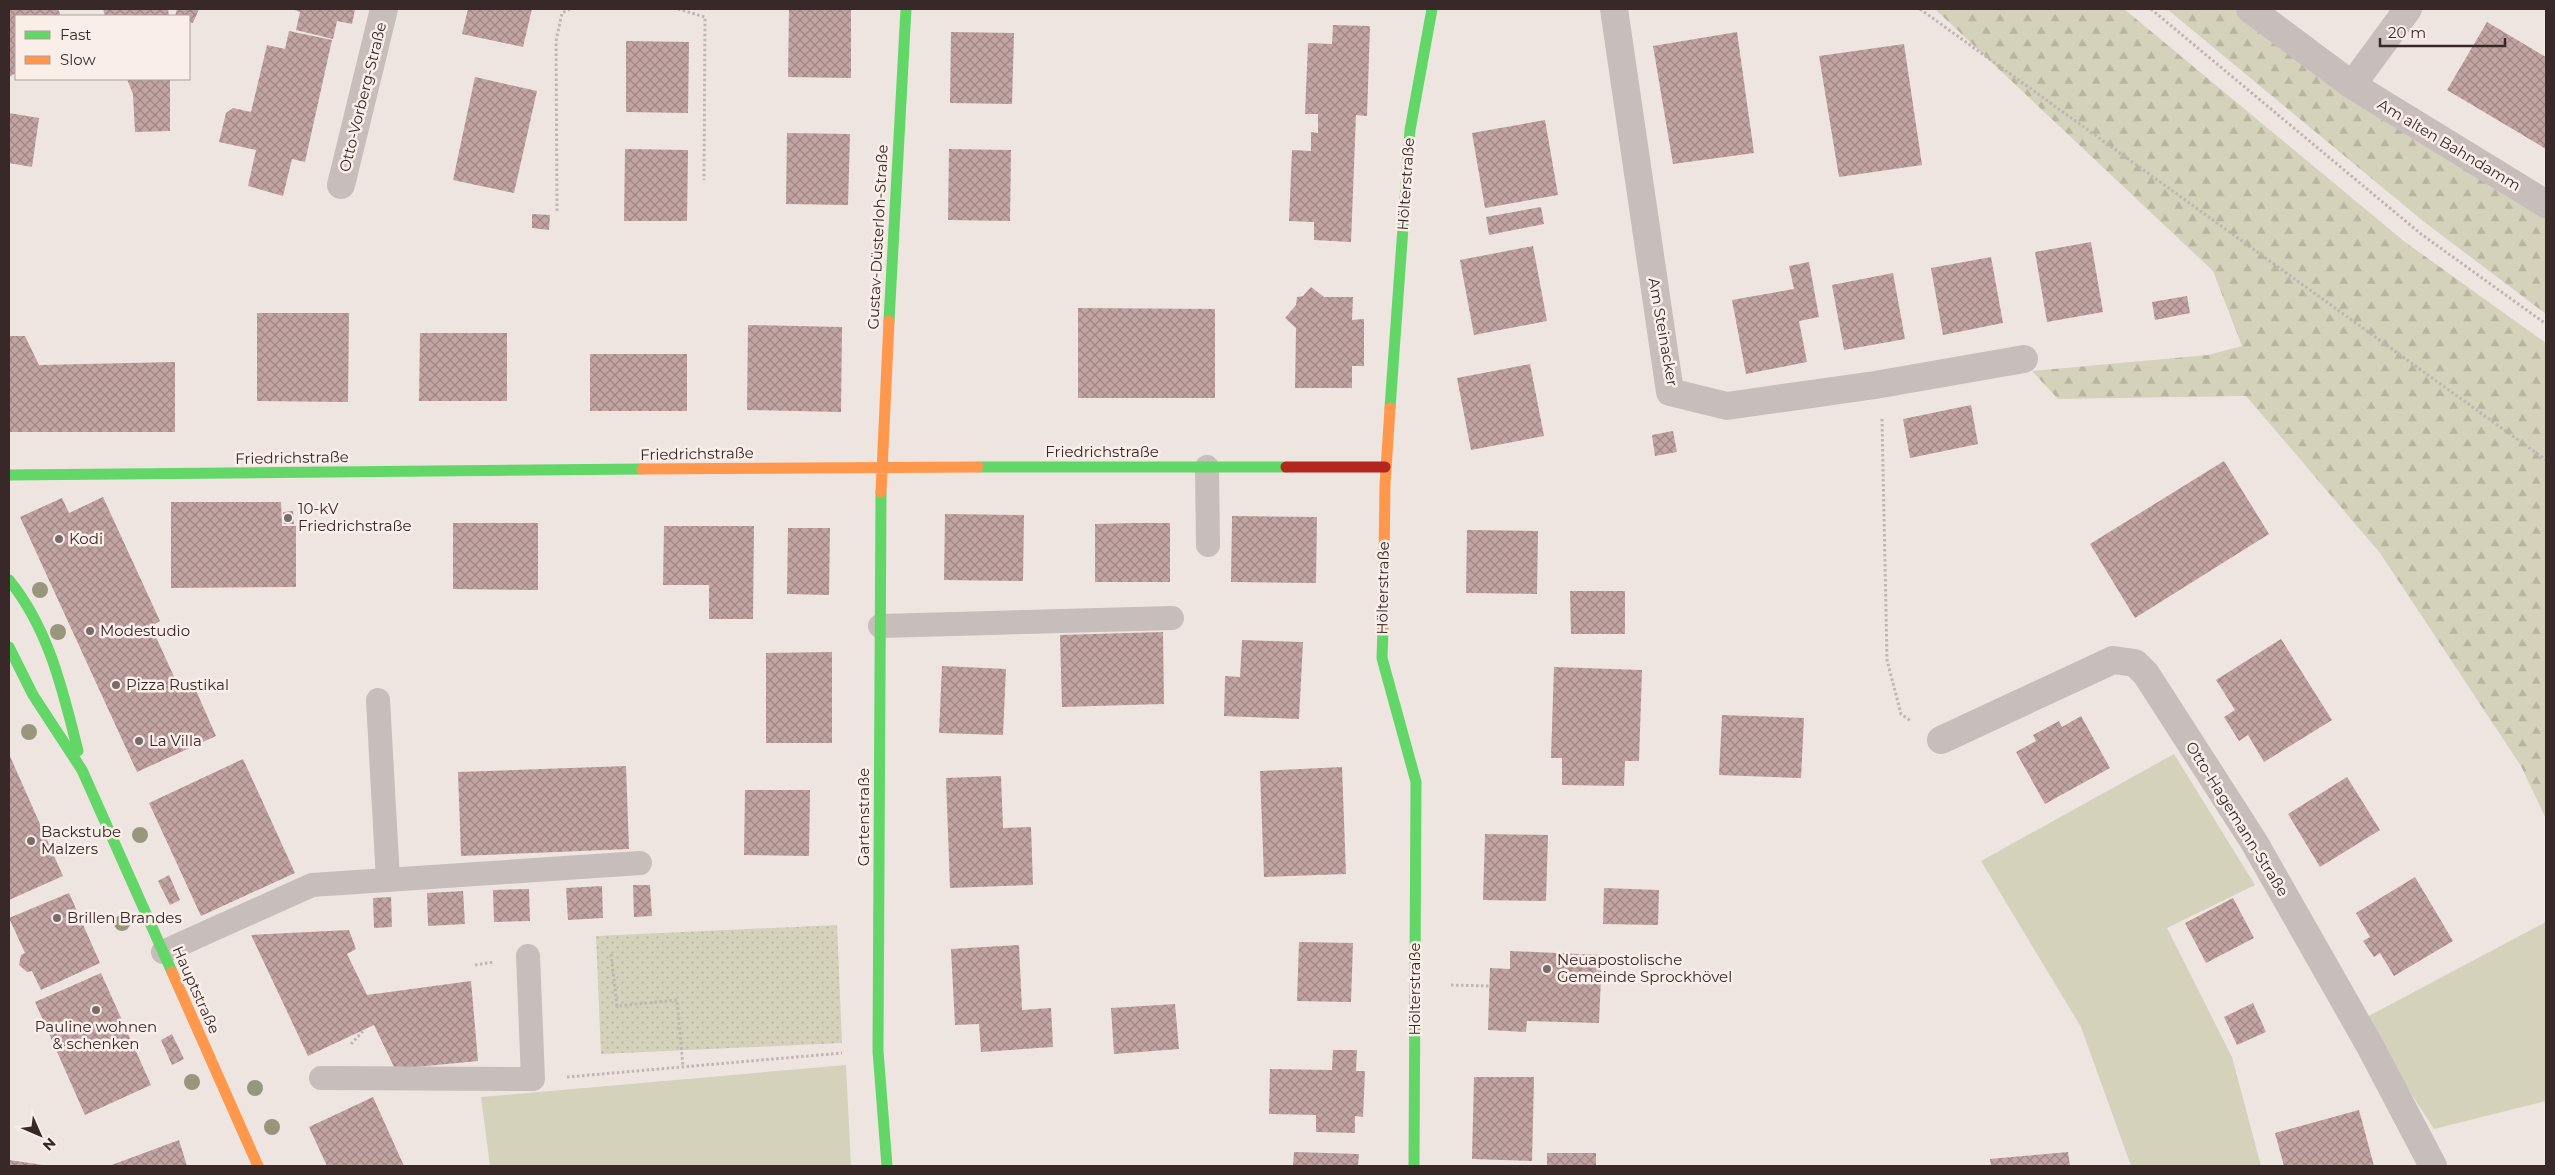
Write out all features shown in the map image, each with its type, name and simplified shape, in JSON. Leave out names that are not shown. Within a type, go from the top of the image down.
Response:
[{"type":"street","name":"Otto-Vorberg-Straße","points":[[341,185],[384,9]]},
{"type":"street","name":"Gustav-Düsterloh-Straße","points":[[881,467],[906,9]]},
{"type":"street","name":"Hölterstraße","points":[[1414,1166],[1416,782],[1382,658],[1385,467],[1410,130],[1432,9]]},
{"type":"street","name":"Am Steinacker","points":[[1614,9],[1670,392],[1727,406],[1875,385],[2024,359]]},
{"type":"street","points":[[2250,9],[2352,85],[2408,9]]},
{"type":"street","name":"Am alten Bahndamm","points":[[2352,85],[2546,204]]},
{"type":"street","name":"Friedrichstraße","points":[[9,475],[881,467],[1385,467]]},
{"type":"street","name":"Gartenstraße","points":[[881,467],[878,1051],[887,1166]]},
{"type":"street","name":"Hauptstraße","points":[[9,580],[20,592],[33,616],[61,682],[82,770]]},
{"type":"street","name":"Hauptstraße","points":[[9,647],[33,695],[82,770],[258,1166]]},
{"type":"street","name":"Otto-Hagemann-Straße","points":[[1941,740],[2114,660],[2135,663],[2146,674],[2254,842],[2370,1046],[2433,1166]]},
{"type":"lane","points":[[1207,467],[1208,545]]},
{"type":"lane","points":[[880,626],[1172,618]]},
{"type":"lane","points":[[378,700],[388,880]]},
{"type":"lane","points":[[163,952],[312,885],[640,863]]},
{"type":"lane","points":[[321,1078],[534,1080],[528,956]]},
{"type":"path","points":[[557,211],[556,41],[562,13],[570,9]]},
{"type":"path","points":[[678,9],[705,17],[704,180]]},
{"type":"path","points":[[1920,9],[2546,460]]},
{"type":"path","points":[[2151,9],[2421,234],[2546,324]]},
{"type":"path","points":[[1875,385],[1882,410],[1887,660],[1900,714],[1941,740]]},
{"type":"path","points":[[611,954],[617,1006],[677,1000],[683,1067]]},
{"type":"path","points":[[1456,985],[1490,986]]},
{"type":"path","points":[[534,1080],[843,1053]]},
{"type":"green space","points":[[1935,9],[2124,9],[2405,242],[2546,343],[2546,819],[2521,766],[2380,553],[2246,396],[2058,399],[2032,371],[2208,355],[2242,346],[2213,271]]},
{"type":"green space","points":[[2167,9],[2238,9],[2546,217],[2546,314],[2423,221]]},
{"type":"green space","points":[[2174,754],[2255,885],[2167,928],[2232,1057],[2261,1166],[2131,1166],[2081,1027],[1981,861]]},
{"type":"green space","points":[[2546,922],[2546,1101],[2434,1129],[2363,1019]]},
{"type":"green space","points":[[837,925],[842,1043],[601,1054],[596,936]]},
{"type":"green space","points":[[846,1065],[851,1166],[490,1166],[481,1097]]},
{"type":"building","points":[[9,9],[58,9],[61,15],[15,15],[15,74],[9,77]]},
{"type":"building","points":[[103,9],[168,9],[169,15],[105,15]]},
{"type":"building","points":[[177,9],[199,9],[193,23],[190,22],[190,15],[175,15]]},
{"type":"building","points":[[292,9],[355,9],[352,24],[337,21],[333,39],[296,30],[300,12]]},
{"type":"building","points":[[468,9],[532,9],[523,47],[462,34]]},
{"type":"building","points":[[789,9],[851,9],[851,78],[788,77]]},
{"type":"building","points":[[2487,22],[2546,57],[2546,149],[2447,90]]},
{"type":"building","points":[[1333,25],[1370,26],[1367,116],[1356,115],[1351,242],[1314,240],[1314,222],[1289,221],[1292,150],[1311,151],[1311,132],[1318,133],[1318,114],[1305,114],[1308,43],[1332,44]]},
{"type":"building","points":[[289,31],[332,40],[305,162],[292,159],[283,196],[248,186],[256,150],[219,142],[226,113],[233,108],[251,112],[267,45],[285,49]]},
{"type":"building","points":[[951,32],[1014,33],[1012,104],[950,103]]},
{"type":"building","points":[[1737,32],[1754,153],[1673,164],[1653,46]]},
{"type":"building","points":[[626,41],[689,42],[688,113],[626,112]]},
{"type":"building","points":[[1904,44],[1922,165],[1839,177],[1819,56]]},
{"type":"building","points":[[475,77],[537,91],[514,193],[453,180]]},
{"type":"building","points":[[127,80],[170,80],[170,131],[135,132],[133,94]]},
{"type":"building","points":[[9,113],[39,118],[32,167],[9,163]]},
{"type":"building","points":[[1545,120],[1558,195],[1485,208],[1472,133]]},
{"type":"building","points":[[787,133],[850,134],[848,205],[786,204]]},
{"type":"building","points":[[625,149],[688,150],[687,221],[624,221]]},
{"type":"building","points":[[949,149],[1011,150],[1010,221],[948,220]]},
{"type":"building","points":[[1541,207],[1544,224],[1489,235],[1486,217]]},
{"type":"building","points":[[532,214],[550,215],[549,230],[532,228]]},
{"type":"building","points":[[2091,242],[2103,312],[2047,322],[2035,252]]},
{"type":"building","points":[[1533,246],[1547,321],[1474,335],[1460,260]]},
{"type":"building","points":[[1991,257],[2003,323],[1943,335],[1931,268]]},
{"type":"building","points":[[1809,262],[1819,317],[1799,321],[1807,362],[1746,374],[1732,300],[1794,289],[1789,266]]},
{"type":"building","points":[[1893,273],[1905,339],[1844,350],[1832,285]]},
{"type":"building","points":[[1311,287],[1324,297],[1353,297],[1352,320],[1364,319],[1364,366],[1352,366],[1352,388],[1295,388],[1296,328],[1285,318],[1296,305],[1297,297],[1303,296]]},
{"type":"building","points":[[2187,296],[2190,313],[2155,320],[2152,302]]},
{"type":"building","points":[[1078,308],[1215,309],[1215,398],[1078,398]]},
{"type":"building","points":[[257,313],[349,313],[348,402],[257,401]]},
{"type":"building","points":[[748,325],[842,327],[841,412],[747,410]]},
{"type":"building","points":[[420,333],[507,333],[507,401],[419,401]]},
{"type":"building","points":[[9,336],[25,336],[39,365],[175,362],[175,432],[9,432]]},
{"type":"building","points":[[590,354],[687,354],[687,411],[590,411]]},
{"type":"building","points":[[1530,364],[1544,436],[1471,450],[1457,378]]},
{"type":"building","points":[[1971,405],[1978,444],[1910,458],[1903,419]]},
{"type":"building","points":[[1673,431],[1677,452],[1655,456],[1652,435]]},
{"type":"building","points":[[2224,461],[2269,534],[2135,618],[2090,544]]},
{"type":"building","points":[[103,497],[160,621],[151,626],[181,692],[194,686],[216,736],[137,772],[20,517],[62,498],[69,513]]},
{"type":"building","points":[[171,502],[281,502],[282,526],[296,526],[296,587],[171,588]]},
{"type":"building","name":"10-kV Friedrichstraße","points":[[293,511],[294,524],[284,524],[283,512]]},
{"type":"building","points":[[945,514],[1024,515],[1023,581],[944,580]]},
{"type":"building","points":[[1232,516],[1317,517],[1316,583],[1231,582]]},
{"type":"building","points":[[453,523],[538,523],[538,590],[453,589]]},
{"type":"building","points":[[1170,523],[1170,582],[1095,582],[1095,524]]},
{"type":"building","points":[[664,526],[754,526],[753,619],[709,619],[709,585],[663,585]]},
{"type":"building","points":[[788,528],[830,528],[829,595],[787,594]]},
{"type":"building","points":[[1467,530],[1538,531],[1537,594],[1466,593]]},
{"type":"building","points":[[1570,591],[1625,591],[1625,634],[1571,634]]},
{"type":"building","points":[[1163,632],[1164,704],[1062,707],[1060,635]]},
{"type":"building","points":[[2281,639],[2332,720],[2264,762],[2248,735],[2239,741],[2224,717],[2235,710],[2216,680]]},
{"type":"building","points":[[1242,640],[1303,642],[1299,719],[1224,716],[1225,676],[1240,677]]},
{"type":"building","points":[[832,652],[832,743],[766,743],[766,653]]},
{"type":"building","points":[[942,666],[1006,669],[1003,735],[939,733]]},
{"type":"building","points":[[1554,667],[1642,670],[1639,761],[1625,761],[1624,786],[1562,785],[1562,758],[1551,758]]},
{"type":"building","points":[[1722,715],[1804,718],[1801,778],[1719,775]]},
{"type":"building","points":[[2081,716],[2110,768],[2045,804],[2016,752],[2036,741],[2033,735],[2059,721],[2062,727]]},
{"type":"building","points":[[9,754],[63,876],[9,900]]},
{"type":"building","points":[[243,759],[295,873],[201,916],[149,803]]},
{"type":"building","points":[[626,766],[629,849],[461,856],[458,772]]},
{"type":"building","points":[[1342,767],[1346,874],[1264,877],[1260,771]]},
{"type":"building","points":[[1001,776],[1003,828],[1031,827],[1033,885],[950,888],[946,778]]},
{"type":"building","points":[[2347,777],[2380,830],[2320,867],[2288,814]]},
{"type":"building","points":[[745,790],[810,790],[809,856],[744,855]]},
{"type":"building","points":[[1485,834],[1548,835],[1546,901],[1483,900]]},
{"type":"building","points":[[169,875],[180,900],[170,905],[158,881]]},
{"type":"building","points":[[2415,877],[2453,941],[2394,976],[2380,953],[2374,957],[2363,941],[2370,937],[2356,913]]},
{"type":"building","points":[[633,885],[650,885],[652,916],[634,917]]},
{"type":"building","points":[[602,886],[603,918],[568,920],[566,888]]},
{"type":"building","points":[[1604,888],[1659,890],[1658,925],[1603,924]]},
{"type":"building","points":[[529,889],[530,921],[494,922],[493,890]]},
{"type":"building","points":[[463,891],[465,924],[428,926],[427,893]]},
{"type":"building","points":[[69,893],[100,963],[41,990],[32,971],[27,972],[19,965],[21,955],[25,953],[9,918]]},
{"type":"building","points":[[391,897],[392,927],[374,928],[373,898]]},
{"type":"building","points":[[2233,898],[2254,938],[2206,963],[2185,923]]},
{"type":"building","points":[[349,930],[356,949],[347,954],[367,995],[471,981],[478,1061],[395,1069],[374,1025],[308,1056],[251,935]]},
{"type":"building","points":[[1299,942],[1353,943],[1351,1002],[1297,1001]]},
{"type":"building","points":[[1019,945],[1022,1010],[1051,1008],[1053,1047],[981,1052],[979,1024],[955,1025],[951,949]]},
{"type":"building","points":[[1510,951],[1602,955],[1599,1023],[1527,1021],[1526,1032],[1488,1030],[1490,968],[1510,969]]},
{"type":"building","points":[[101,973],[151,1085],[85,1115],[35,1002]]},
{"type":"building","points":[[2253,1003],[2266,1032],[2237,1045],[2224,1017]]},
{"type":"building","points":[[1175,1004],[1179,1049],[1114,1054],[1111,1008]]},
{"type":"building","points":[[172,1034],[184,1059],[172,1065],[161,1040]]},
{"type":"building","points":[[1333,1050],[1357,1050],[1356,1071],[1365,1071],[1363,1117],[1355,1116],[1355,1133],[1316,1132],[1316,1115],[1269,1114],[1270,1069],[1332,1070]]},
{"type":"building","points":[[1474,1077],[1534,1077],[1532,1161],[1472,1159]]},
{"type":"building","points":[[373,1097],[404,1166],[327,1166],[309,1127]]},
{"type":"building","points":[[2359,1110],[2374,1166],[2284,1166],[2275,1133]]},
{"type":"building","points":[[179,1140],[187,1166],[109,1166]]},
{"type":"building","points":[[1294,1152],[1359,1154],[1358,1166],[1293,1166]]},
{"type":"building","points":[[2068,1152],[2070,1166],[1991,1166],[1990,1159]]},
{"type":"building","points":[[1547,1153],[1596,1153],[1596,1166],[1547,1166]]},
{"type":"building","points":[[9,1160],[43,1165],[43,1166],[9,1166]]},
{"type":"traffic: fast","points":[[889,321],[906,9]]},
{"type":"traffic: fast","points":[[1390,408],[1410,130],[1432,9]]},
{"type":"traffic: fast","points":[[978,467],[1286,467]]},
{"type":"traffic: fast","points":[[9,475],[642,469]]},
{"type":"traffic: fast","points":[[881,492],[878,1051],[887,1166]]},
{"type":"traffic: fast","points":[[9,580],[35,619],[53,661],[78,751]]},
{"type":"traffic: fast","points":[[1383,629],[1382,658],[1416,782],[1414,1166]]},
{"type":"traffic: fast","points":[[9,647],[33,695],[82,770],[172,972]]},
{"type":"traffic: slow","points":[[881,492],[889,321]]},
{"type":"traffic: slow","points":[[1383,629],[1385,485],[1390,408]]},
{"type":"traffic: slow","points":[[642,469],[978,467]]},
{"type":"traffic: slow","points":[[172,972],[258,1166]]},
{"type":"traffic: jam","points":[[1286,467],[1385,467]]},
{"type":"place","name":"10-kV Friedrichstraße","points":[[288,518]]},
{"type":"place","name":"Kodi","points":[[59,539]]},
{"type":"place","name":"Modestudio","points":[[90,631]]},
{"type":"place","name":"Pizza Rustikal","points":[[116,685]]},
{"type":"place","name":"La Villa","points":[[139,741]]},
{"type":"place","name":"Backstube Malzers","points":[[31,841]]},
{"type":"place","name":"Brillen Brandes","points":[[57,918]]},
{"type":"place","name":"Neuapostolische Gemeinde Sprockhövel","points":[[1547,969]]},
{"type":"place","name":"Pauline wohnen & schenken","points":[[96,1010]]}]
